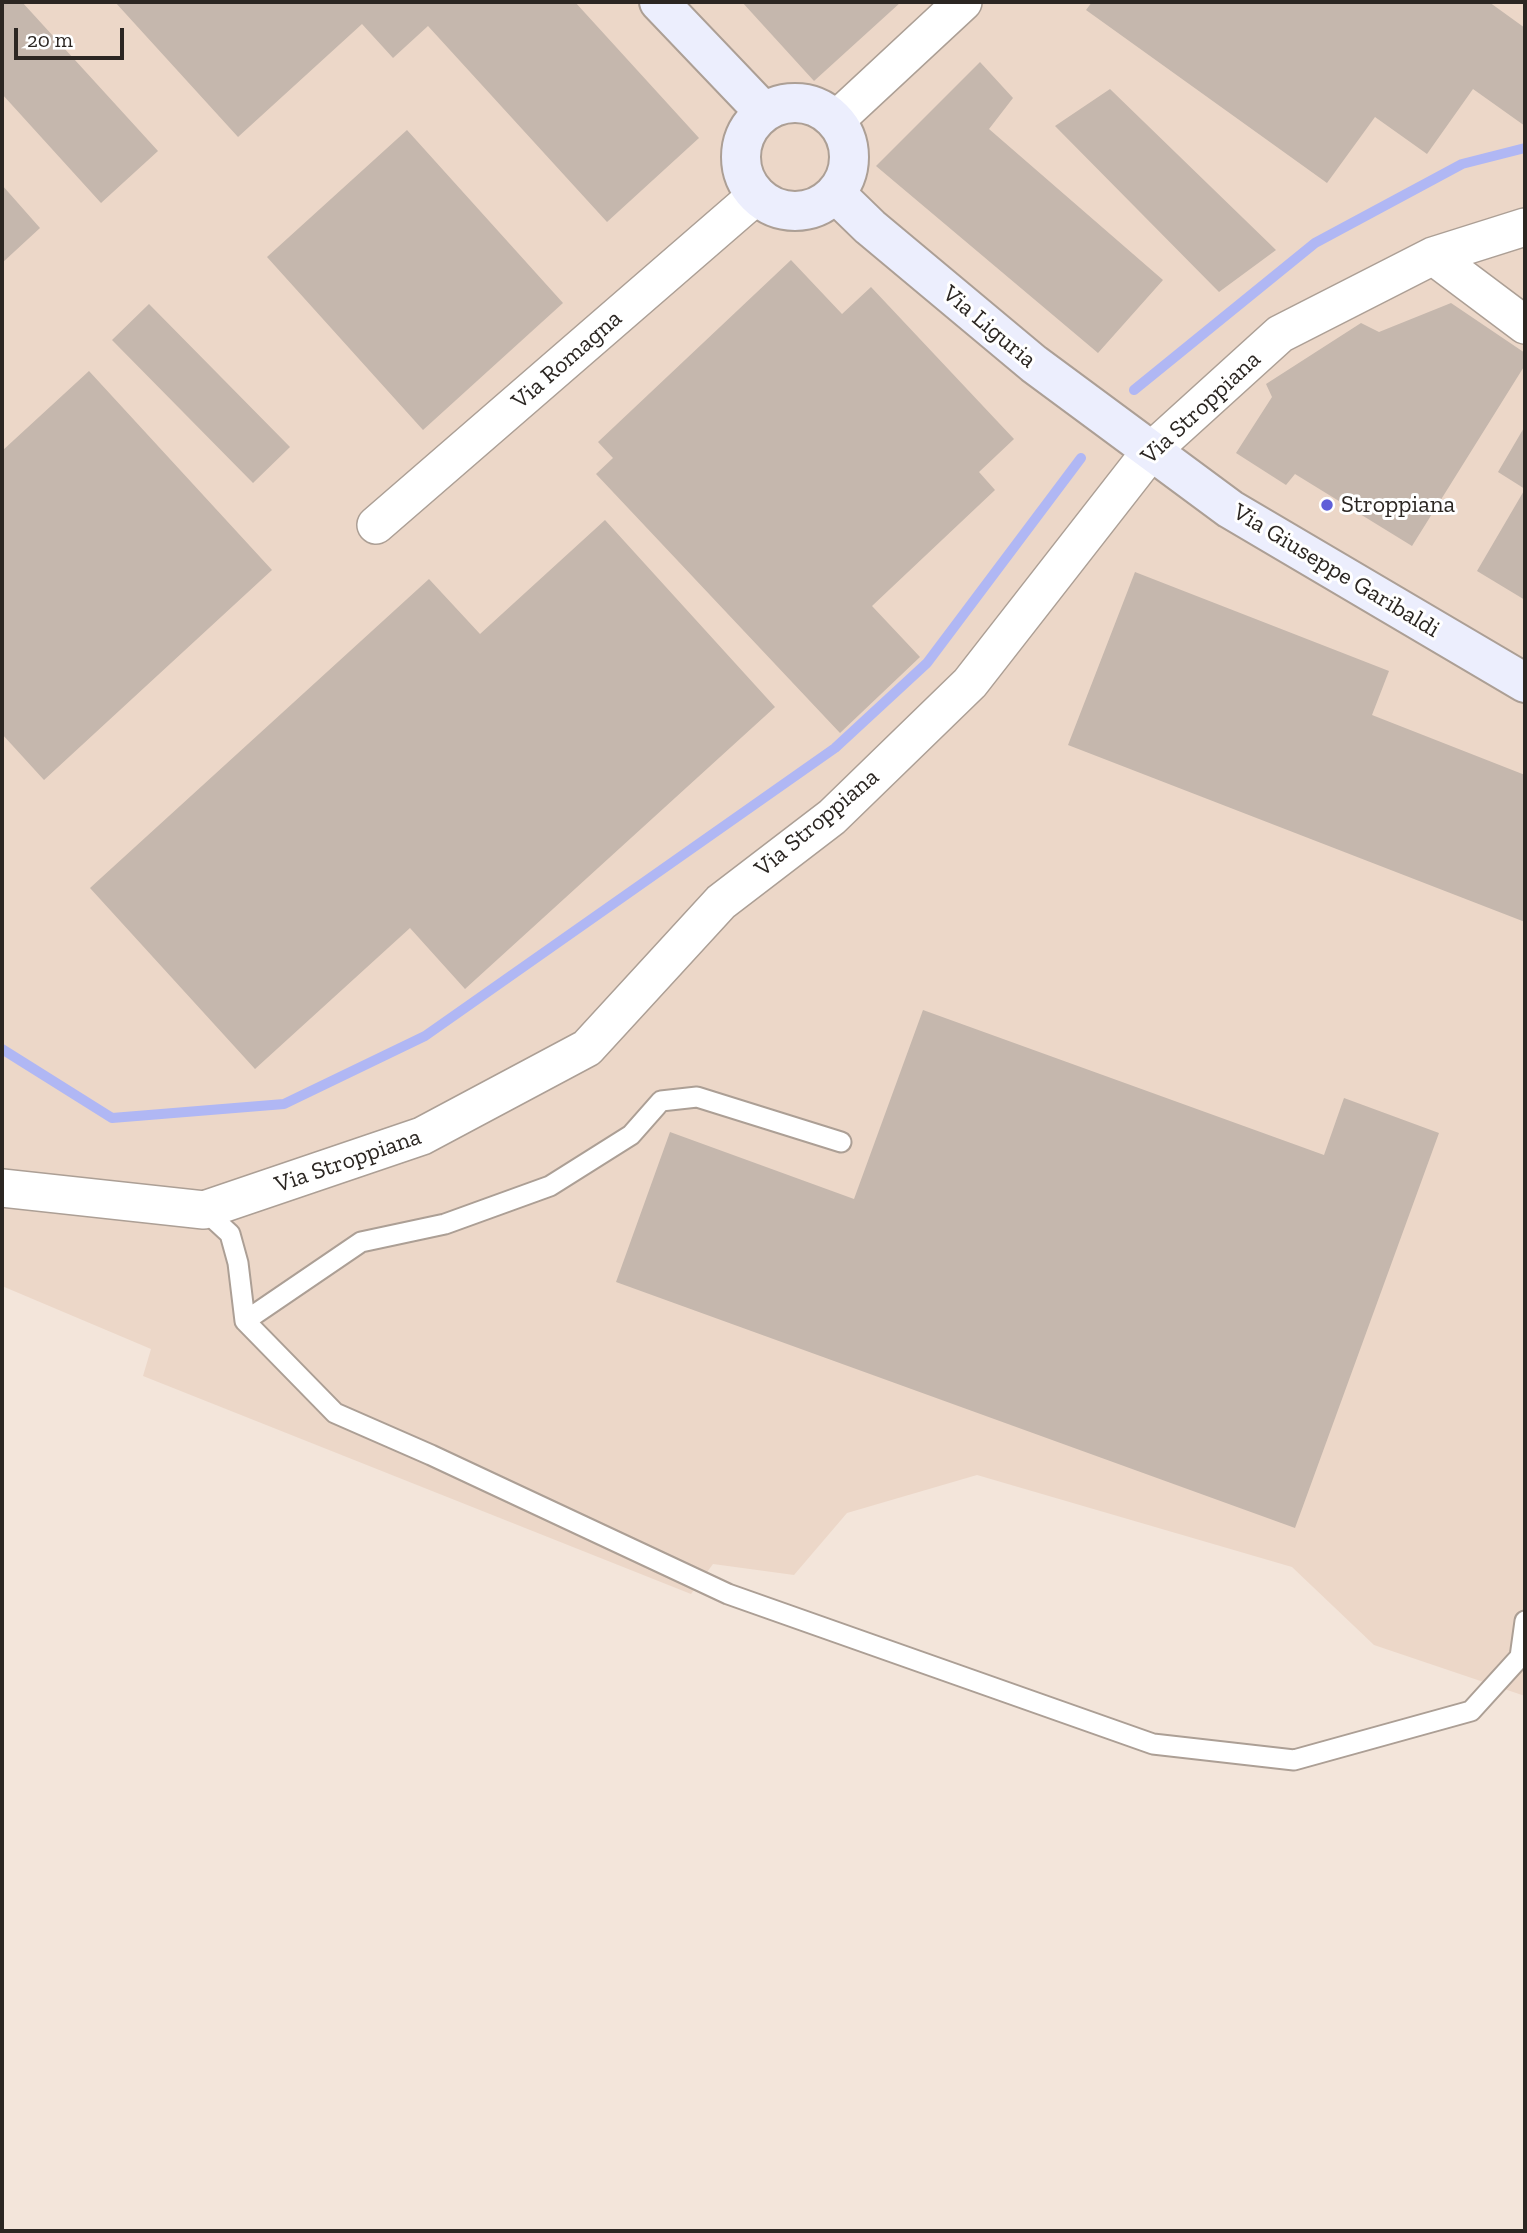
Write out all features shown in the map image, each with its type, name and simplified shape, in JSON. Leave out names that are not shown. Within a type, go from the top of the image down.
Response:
[{"type":"street","points":[[659,2],[764,112]]},
{"type":"street","points":[[836,120],[964,2]]},
{"type":"street","points":[[794,102],[824,110],[836,120],[849,149],[849,164],[835,193],[816,207],[803,210],[779,208],[757,195],[743,172],[742,145],[747,132],[764,112],[794,102]]},
{"type":"street","name":"Via Liguria","points":[[835,193],[870,227],[1034,364],[1151,451]]},
{"type":"street","name":"Via Romagna","points":[[376,525],[757,195]]},
{"type":"street","name":"Via Stroppiana","points":[[2,1188],[204,1210],[422,1136],[587,1048],[722,902],[832,817],[970,683],[1151,451],[1280,334],[1433,256],[1525,227]]},
{"type":"street","points":[[1433,256],[1525,325]]},
{"type":"street","name":"Via Giuseppe Garibaldi","points":[[1151,451],[1230,509],[1525,683]]},
{"type":"lane","points":[[245,1321],[361,1242],[445,1224],[550,1186],[631,1135],[661,1101],[697,1097],[841,1142]]},
{"type":"lane","points":[[204,1210],[230,1234],[238,1263],[245,1321],[335,1413],[728,1594],[1153,1744],[1294,1760],[1471,1711],[1520,1657],[1525,1621]]},
{"type":"shaded area","points":[[2,2],[1525,2],[1525,1696],[1374,1645],[1292,1567],[977,1475],[847,1513],[794,1575],[713,1564],[691,1594],[143,1376],[151,1349],[2,1286]]},
{"type":"building","points":[[2,2],[22,2],[158,151],[101,203],[2,94]]},
{"type":"building","points":[[115,2],[575,2],[699,138],[607,222],[428,26],[393,58],[362,24],[238,137]]},
{"type":"building","points":[[742,2],[901,2],[814,81]]},
{"type":"building","points":[[1092,2],[1489,2],[1525,28],[1525,126],[1473,89],[1427,154],[1375,117],[1327,183],[1086,10]]},
{"type":"building","points":[[980,62],[1013,98],[989,129],[1163,280],[1098,353],[876,166]]},
{"type":"building","points":[[1110,89],[1276,250],[1219,292],[1055,126]]},
{"type":"building","points":[[407,130],[563,303],[423,430],[267,257]]},
{"type":"building","points":[[2,185],[40,228],[2,263]]},
{"type":"building","points":[[791,260],[842,314],[871,287],[1014,439],[979,472],[995,490],[872,606],[920,657],[840,733],[596,474],[613,458],[598,442]]},
{"type":"building","points":[[1451,303],[1525,353],[1525,365],[1412,546],[1295,474],[1286,485],[1236,453],[1272,397],[1266,384],[1361,323],[1379,332]]},
{"type":"building","points":[[149,304],[290,447],[253,483],[112,340]]},
{"type":"building","points":[[89,371],[272,570],[44,780],[2,734],[2,451]]},
{"type":"building","points":[[1525,426],[1525,489],[1498,472]]},
{"type":"building","points":[[1525,489],[1525,600],[1477,571]]},
{"type":"building","points":[[605,520],[775,707],[465,989],[410,928],[255,1069],[90,888],[429,579],[480,634]]},
{"type":"building","points":[[1135,572],[1389,671],[1372,715],[1525,775],[1525,922],[1068,745]]},
{"type":"building","points":[[923,1010],[1324,1155],[1344,1098],[1439,1133],[1295,1528],[616,1282],[670,1132],[854,1199]]},
{"type":"waterway","points":[[1134,390],[1315,243],[1462,164],[1525,148]]},
{"type":"waterway","points":[[2,1049],[112,1118],[284,1104],[425,1036],[835,748],[927,663],[1081,458]]},
{"type":"place","name":"Stroppiana","points":[[1327,505]]}]
